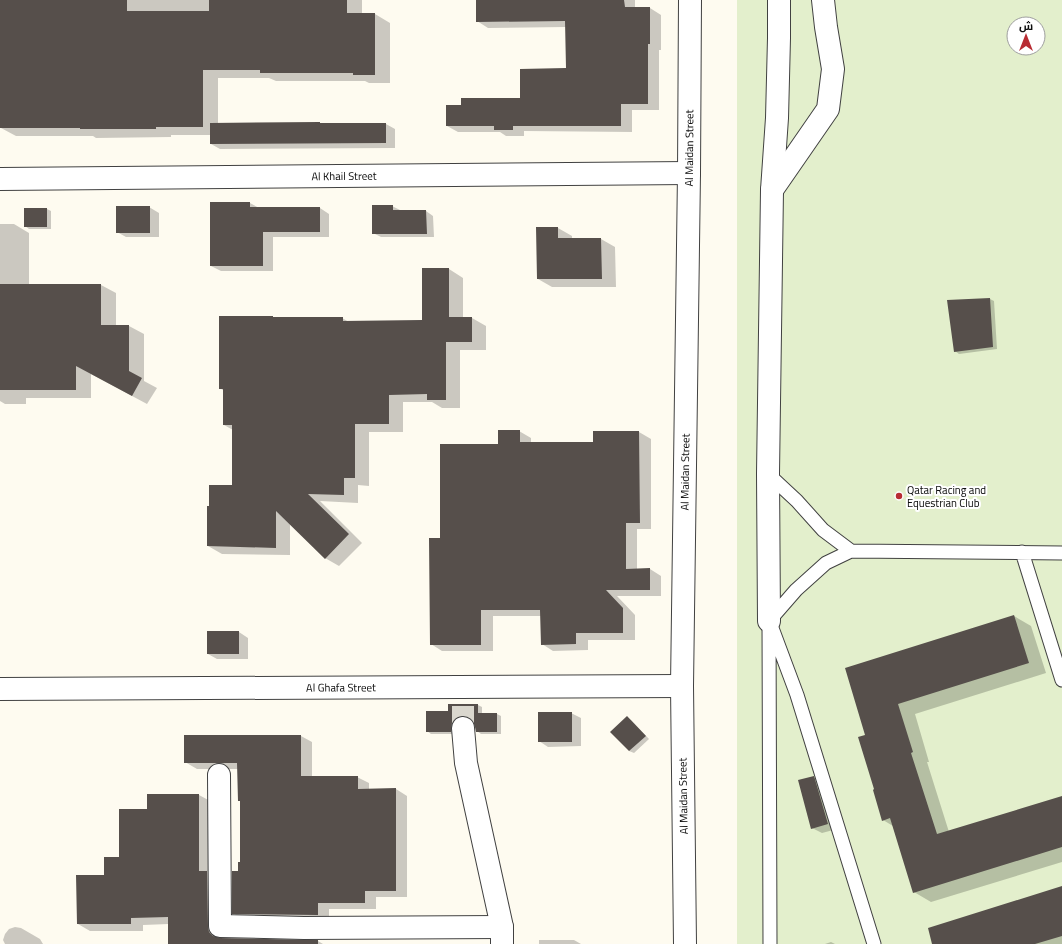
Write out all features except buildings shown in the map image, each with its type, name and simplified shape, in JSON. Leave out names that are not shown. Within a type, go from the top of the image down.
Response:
[{"type":"street","name":"Al Maidan Street","points":[[685,944],[682,686],[690,0]]},
{"type":"street","points":[[769,621],[768,474],[772,190],[777,118],[779,0]]},
{"type":"street","points":[[772,190],[828,108],[833,69],[823,0]]},
{"type":"street","name":"Al Khail Street","points":[[0,179],[689,173]]},
{"type":"street","name":"Al Ghafa Street","points":[[0,689],[460,695],[682,686]]},
{"type":"street","points":[[219,775],[220,926],[502,935],[466,763],[463,728]]},
{"type":"lane","points":[[768,474],[797,501],[823,530],[851,550]]},
{"type":"lane","points":[[770,944],[769,621],[796,590],[826,563],[851,550],[1062,553]]},
{"type":"lane","points":[[1022,552],[1062,680]]},
{"type":"lane","points":[[769,621],[797,695],[874,944]]},
{"type":"green space","name":"Qatar Racing and Equestrian Club","points":[[737,0],[1062,0],[1062,944],[737,944]]},
{"type":"tunnel","points":[[463,704],[463,728]]},
{"type":"place","name":"Qatar Racing and Equestrian Club","points":[[899,496]]}]
